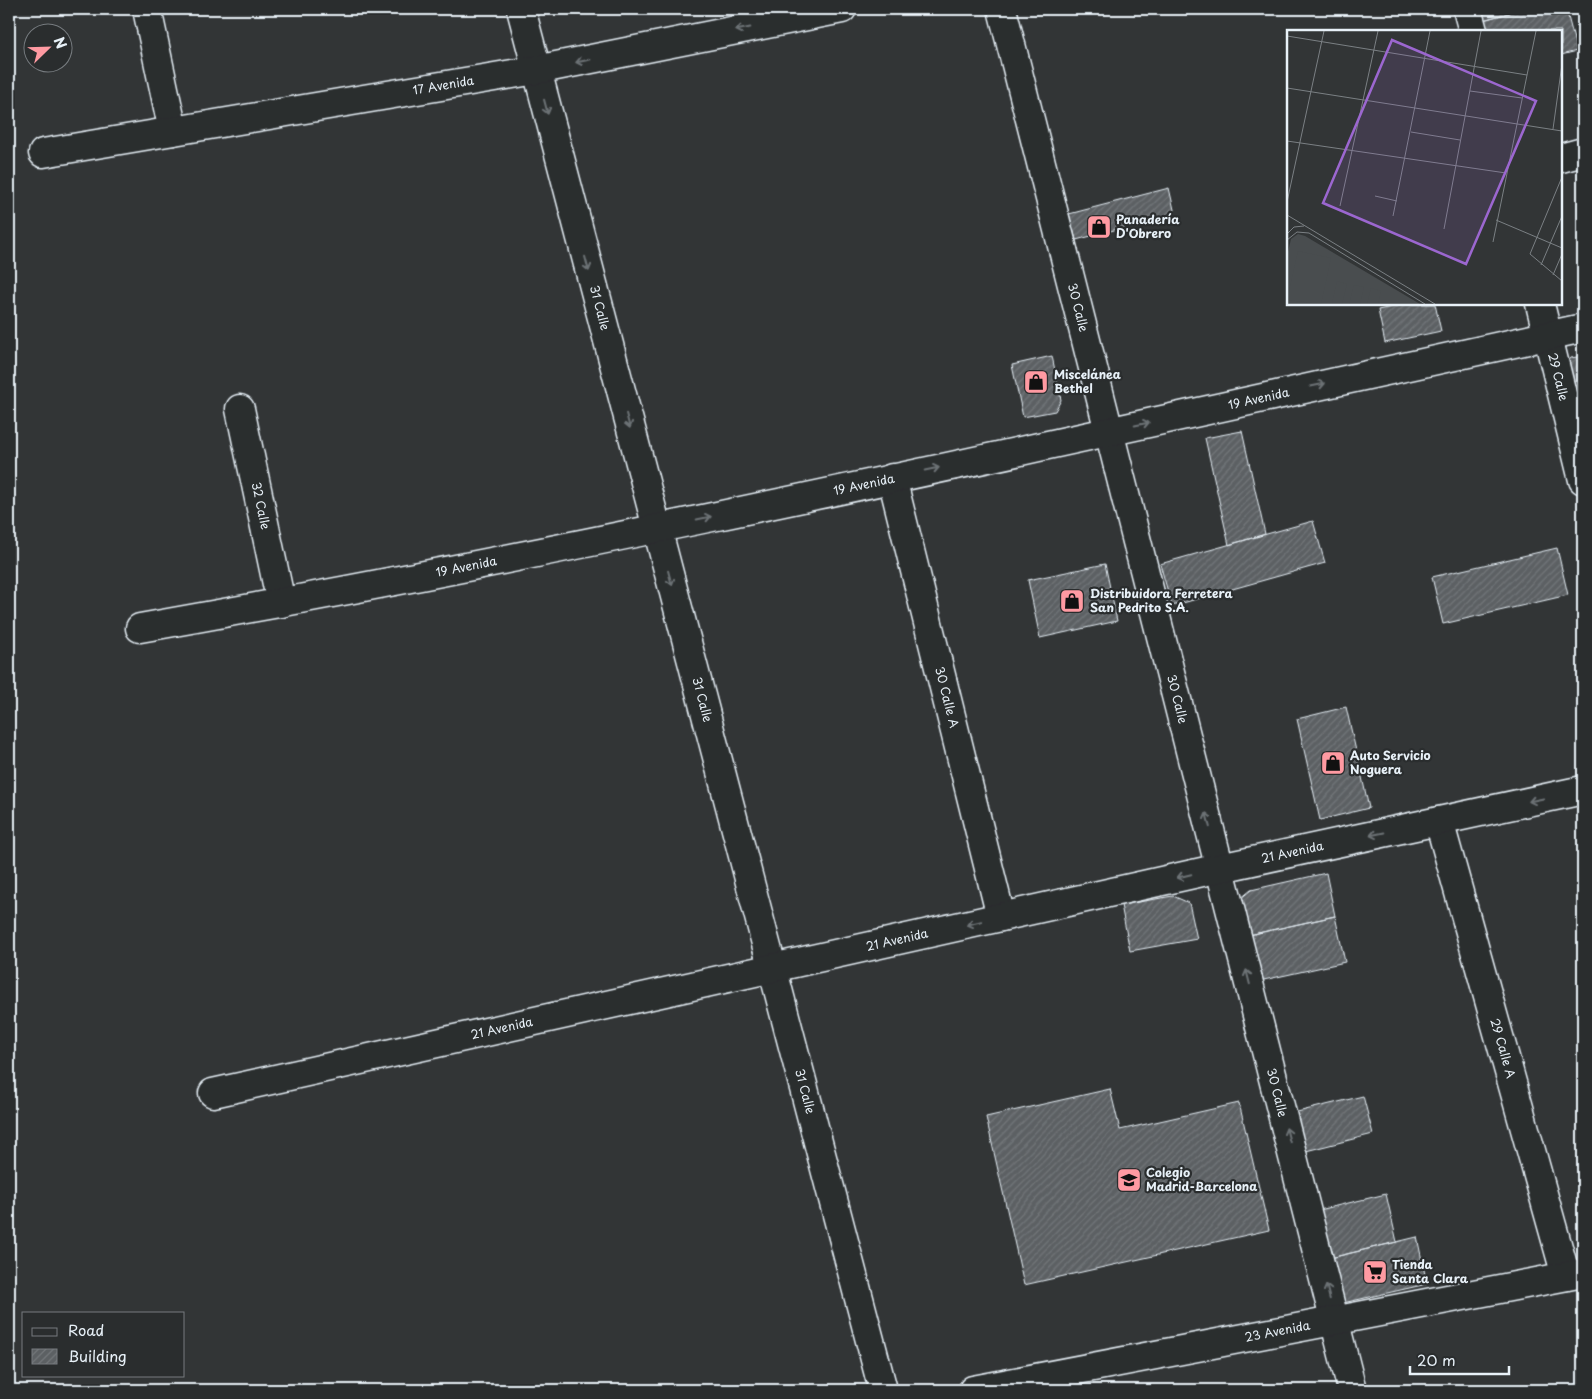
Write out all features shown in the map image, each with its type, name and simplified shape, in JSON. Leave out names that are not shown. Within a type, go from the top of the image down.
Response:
[{"type":"street","points":[[147,9],[173,131]]},
{"type":"street","name":"31 Calle","points":[[520,9],[773,968],[882,1390]]},
{"type":"street","name":"17 Avenida","points":[[43,153],[536,70],[842,9]]},
{"type":"street","name":"30 Calle","points":[[1002,9],[1352,1390]]},
{"type":"street","points":[[1467,9],[1473,30]]},
{"type":"street","points":[[1562,158],[1583,152]]},
{"type":"street","name":"29 Calle","points":[[1540,305],[1583,480]]},
{"type":"street","name":"19 Avenida","points":[[140,628],[281,603],[656,528],[1583,328]]},
{"type":"street","name":"32 Calle","points":[[240,409],[281,603]]},
{"type":"street","name":"30 Calle A","points":[[892,478],[1001,917]]},
{"type":"street","name":"21 Avenida","points":[[213,1093],[1220,868],[1583,790]]},
{"type":"street","name":"29 Calle A","points":[[1439,821],[1574,1274]]},
{"type":"street","name":"23 Avenida","points":[[972,1390],[1080,1380],[1335,1320],[1574,1274]]},
{"type":"building","points":[[1476,9],[1524,9],[1479,21]]},
{"type":"building","points":[[1524,9],[1566,9],[1577,51],[1562,55],[1562,30],[1482,30],[1479,21]]},
{"type":"building","name":"Panadería D'Obrero","points":[[1169,188],[1175,214],[1076,240],[1069,214]]},
{"type":"building","points":[[1400,305],[1435,305],[1441,331],[1385,343],[1378,310]]},
{"type":"building","name":"Miscelánea Bethel","points":[[1052,356],[1061,400],[1055,411],[1023,417],[1012,365]]},
{"type":"building","points":[[1583,356],[1583,434],[1561,370],[1571,358]]},
{"type":"building","points":[[1242,431],[1265,534],[1229,545],[1205,438]]},
{"type":"building","points":[[1313,521],[1325,563],[1172,606],[1160,564]]},
{"type":"building","points":[[1557,548],[1568,595],[1443,624],[1432,577]]},
{"type":"building","name":"Distribuidora Ferretera San Pedrito S.A.","points":[[1105,564],[1117,621],[1040,638],[1028,580]]},
{"type":"building","name":"Auto Servicio Noguera","points":[[1346,707],[1369,808],[1320,820],[1297,719]]},
{"type":"building","points":[[1326,873],[1335,916],[1249,935],[1240,899],[1251,890]]},
{"type":"building","points":[[1173,896],[1189,903],[1197,939],[1130,951],[1121,905]]},
{"type":"building","points":[[1335,916],[1345,962],[1259,981],[1249,935]]},
{"type":"building","name":"Colegio Madrid-Barcelona","points":[[1110,1089],[1120,1130],[1239,1103],[1269,1230],[1024,1285],[986,1117]]},
{"type":"building","points":[[1363,1096],[1373,1134],[1298,1153],[1289,1114]]},
{"type":"building","points":[[1386,1194],[1397,1242],[1322,1260],[1311,1212]]},
{"type":"building","name":"Tienda Santa Clara","points":[[1417,1237],[1427,1284],[1334,1305],[1322,1260]]},
{"type":"place","name":"Panadería D'Obrero","points":[[1099,227]]},
{"type":"place","name":"Miscelánea Bethel","points":[[1036,382]]},
{"type":"place","name":"Distribuidora Ferretera San Pedrito S.A.","points":[[1072,601]]},
{"type":"place","name":"Auto Servicio Noguera","points":[[1333,763]]},
{"type":"place","name":"Colegio Madrid-Barcelona","points":[[1129,1180]]},
{"type":"place","name":"Tienda Santa Clara","points":[[1375,1272]]}]
